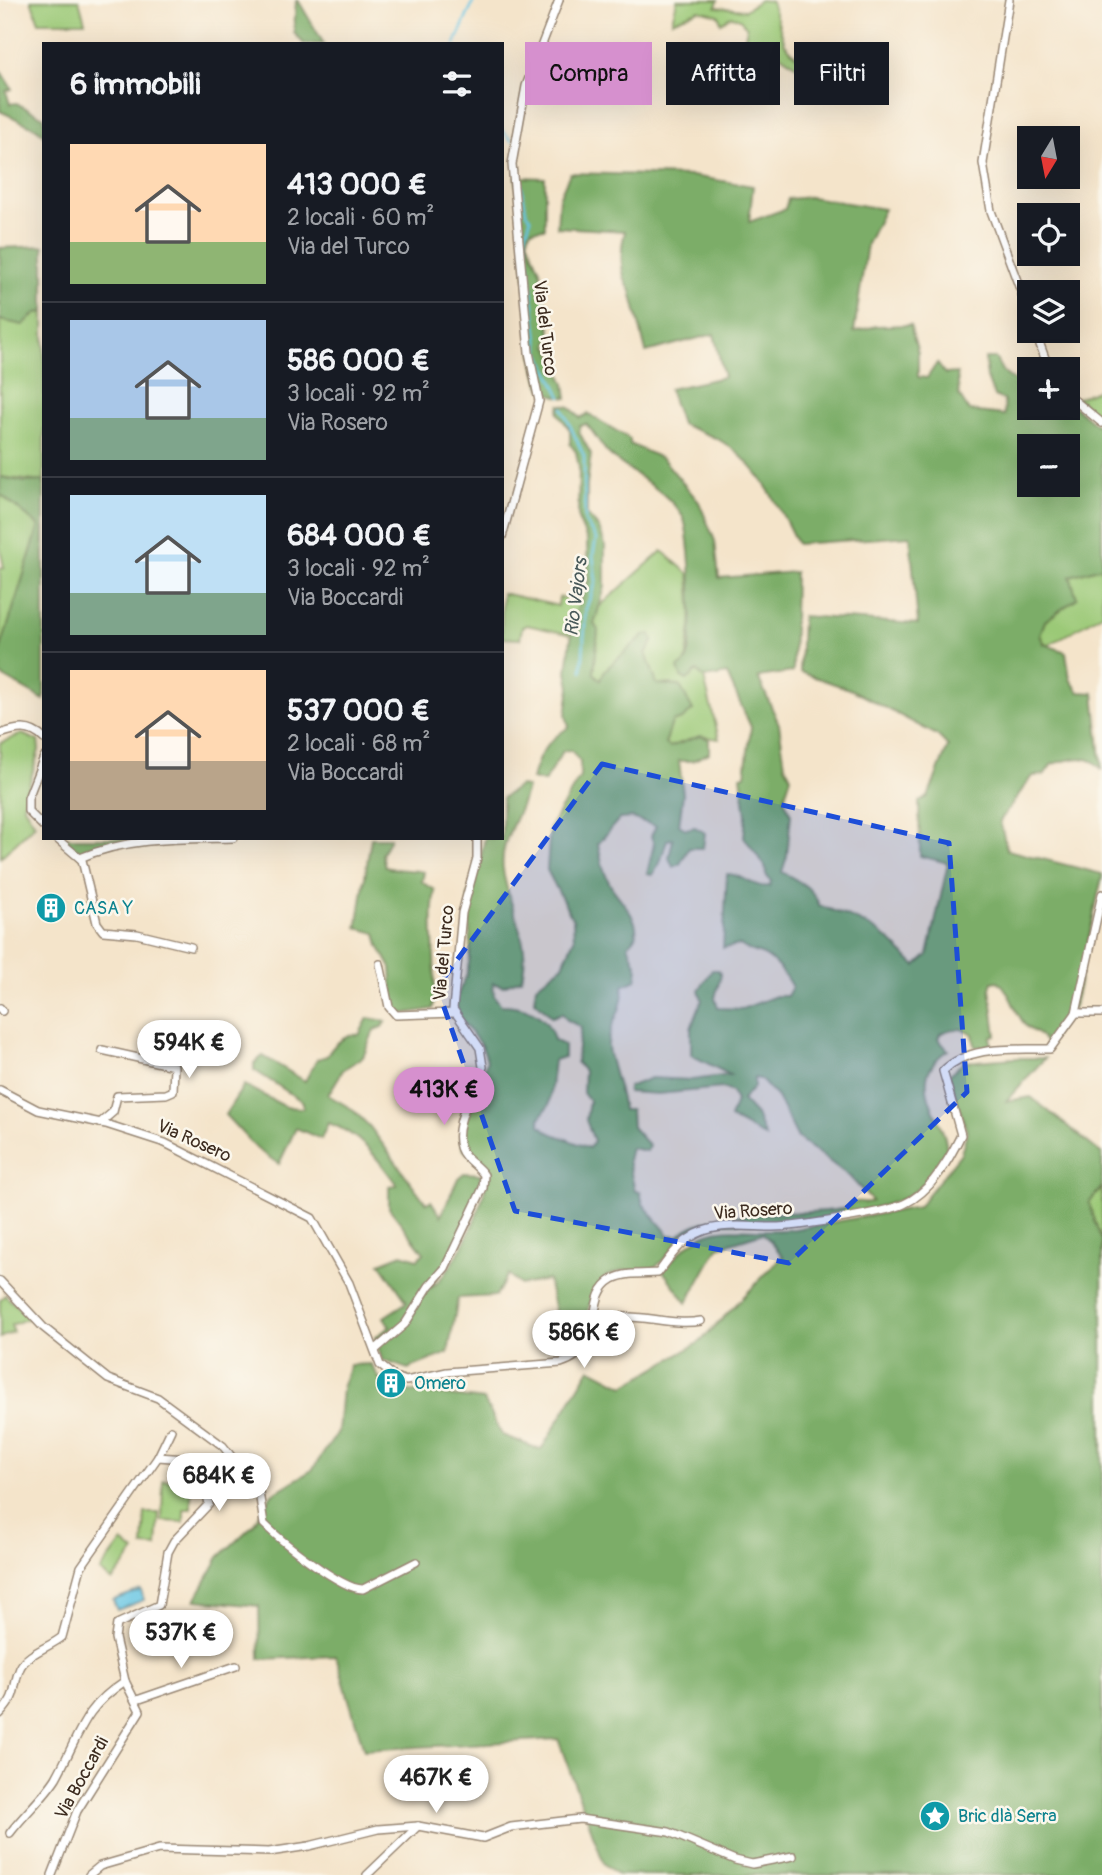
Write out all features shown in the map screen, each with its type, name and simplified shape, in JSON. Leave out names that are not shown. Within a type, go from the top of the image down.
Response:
[{"type":"street","name":"Via del Turco","points":[[504,530],[539,401],[529,352],[512,164],[526,86],[559,0]]},
{"type":"street","points":[[1009,0],[983,163],[991,211],[1017,281]]},
{"type":"street","points":[[1080,406],[1102,423]]},
{"type":"street","points":[[0,734],[25,728],[36,730],[42,737]]},
{"type":"street","points":[[42,762],[28,798],[27,811],[42,826]]},
{"type":"street","points":[[59,840],[80,858],[91,889],[97,923],[103,931],[137,934],[191,947]]},
{"type":"street","points":[[80,858],[101,849],[148,840]]},
{"type":"street","name":"Via del Turco","points":[[375,1350],[405,1324],[429,1286],[445,1268],[482,1188],[484,1175],[464,1155],[458,1143],[458,1131],[483,1068],[483,1058],[455,1013],[463,913],[477,858],[477,840]]},
{"type":"street","points":[[1102,894],[1076,1013],[1102,1013]]},
{"type":"street","points":[[380,964],[389,1007],[396,1015],[455,1013]]},
{"type":"street","name":"Via Rosero","points":[[0,1090],[38,1110],[100,1123],[166,1143],[312,1217],[349,1283],[380,1365],[406,1381],[447,1372],[561,1363],[578,1357],[583,1350],[601,1293],[612,1279],[628,1274],[658,1273],[690,1237],[711,1229],[742,1225],[776,1227],[905,1204],[922,1191],[948,1163],[961,1135],[943,1070],[956,1058],[976,1052],[1050,1049],[1076,1013]]},
{"type":"street","points":[[100,1123],[113,1112],[117,1096],[166,1094],[173,1091],[176,1077],[174,1066],[102,1051]]},
{"type":"street","points":[[0,1281],[3,1290],[43,1327],[108,1379],[158,1398],[223,1446],[243,1469],[262,1501],[264,1524],[343,1584],[353,1589],[372,1586],[416,1562]]},
{"type":"street","points":[[583,1350],[593,1352],[617,1317],[641,1315],[682,1324],[701,1321]]},
{"type":"street","points":[[176,1421],[180,1413]]},
{"type":"street","points":[[0,1714],[16,1694],[20,1668],[28,1658],[62,1637],[81,1567],[158,1457],[171,1430]]},
{"type":"street","points":[[158,1457],[186,1459],[203,1477],[209,1504],[174,1541],[159,1605],[117,1624],[116,1638],[125,1681],[137,1700],[236,1666]]},
{"type":"street","points":[[10,1833],[54,1780],[84,1719],[102,1696],[125,1681]]},
{"type":"street","name":"Via Boccardi","points":[[52,1875],[83,1800],[140,1711],[137,1700]]},
{"type":"street","points":[[89,1875],[100,1866],[159,1849],[269,1852],[309,1846],[378,1829],[418,1826],[483,1838],[511,1827],[580,1819],[668,1832],[735,1860],[752,1864],[793,1856]]},
{"type":"street","points":[[367,1875],[418,1826]]},
{"type":"highlighted area","points":[[602,764],[949,843],[967,1092],[789,1263],[515,1211],[437,987]]},
{"type":"green space","points":[[31,0],[79,0],[85,22],[39,22]]},
{"type":"green space","points":[[298,0],[323,42],[302,42],[294,33]]},
{"type":"green space","points":[[677,0],[718,0],[716,7],[745,10],[760,0],[771,1],[785,44],[794,54],[794,64],[780,54],[780,42],[752,42],[745,37],[747,28],[740,19],[731,16],[721,23],[719,15],[699,10],[672,21]]},
{"type":"green space","points":[[0,70],[12,89],[6,91],[10,104],[16,103],[42,116],[42,133],[38,129],[0,111]]},
{"type":"green space","points":[[570,173],[692,176],[753,186],[749,222],[785,209],[788,199],[811,197],[884,209],[867,244],[854,332],[876,326],[910,325],[918,353],[918,377],[927,378],[937,363],[945,374],[957,373],[959,395],[969,411],[1005,415],[1004,400],[994,396],[987,378],[985,358],[995,358],[1004,373],[1017,382],[1017,420],[1080,420],[1080,412],[1102,429],[1102,567],[1070,576],[1077,598],[1045,621],[1040,635],[1044,644],[1066,652],[1070,679],[1079,692],[1094,693],[1102,770],[1092,760],[1079,758],[1052,764],[1044,775],[1032,776],[1000,821],[1007,850],[1102,874],[1102,877],[1074,1006],[1051,1041],[1046,1044],[1026,1026],[1007,991],[998,981],[992,982],[990,988],[996,1035],[991,1036],[991,1046],[975,1047],[973,1034],[960,1029],[940,1034],[938,1039],[948,1050],[933,1063],[927,1077],[927,1091],[943,1132],[945,1156],[932,1175],[912,1193],[888,1204],[819,1219],[774,1224],[718,1224],[692,1231],[652,1269],[642,1272],[626,1270],[606,1276],[590,1304],[577,1350],[562,1343],[548,1280],[520,1285],[508,1274],[496,1296],[458,1298],[448,1353],[408,1369],[382,1360],[375,1337],[390,1327],[384,1317],[407,1302],[380,1263],[402,1254],[418,1259],[424,1253],[389,1208],[389,1186],[397,1185],[359,1140],[339,1127],[328,1123],[321,1139],[296,1128],[279,1164],[257,1149],[225,1115],[244,1085],[286,1107],[303,1108],[303,1102],[254,1070],[254,1063],[263,1056],[305,1081],[317,1059],[327,1056],[336,1044],[345,1038],[359,1035],[368,1018],[386,1021],[382,1027],[374,1030],[363,1057],[343,1070],[328,1095],[352,1109],[370,1127],[426,1203],[431,1201],[441,1216],[458,1178],[464,1173],[481,1174],[469,1219],[429,1290],[439,1280],[459,1252],[475,1219],[488,1172],[464,1150],[461,1137],[487,1061],[482,1047],[463,1023],[456,1004],[470,961],[469,891],[474,889],[485,840],[504,840],[504,797],[519,786],[527,787],[504,847],[503,869],[522,938],[524,965],[521,979],[503,986],[493,983],[494,996],[501,1005],[519,1007],[534,1013],[547,1024],[554,1040],[564,1045],[564,1057],[554,1060],[549,1105],[540,1118],[540,1125],[548,1132],[589,1148],[594,1141],[586,1120],[589,1101],[583,1093],[584,1071],[576,1062],[581,1027],[567,1020],[562,1013],[552,1017],[534,1000],[536,986],[563,965],[574,939],[573,920],[547,870],[550,827],[580,777],[580,762],[571,750],[563,751],[544,782],[532,779],[544,749],[569,727],[566,715],[570,687],[567,672],[573,621],[588,580],[587,540],[578,519],[579,468],[576,452],[570,444],[570,430],[558,413],[560,405],[570,407],[580,418],[588,414],[630,439],[630,444],[663,459],[699,502],[715,541],[719,578],[795,572],[793,672],[758,677],[779,724],[785,765],[791,777],[784,799],[791,814],[787,856],[782,872],[808,889],[819,905],[864,923],[881,933],[916,966],[928,955],[948,863],[920,856],[919,802],[928,797],[948,746],[937,735],[852,690],[800,672],[802,616],[918,624],[910,536],[797,544],[766,486],[746,461],[721,441],[681,424],[669,389],[724,377],[714,334],[646,352],[631,291],[624,277],[622,246],[625,231],[557,227],[559,198]],"holes":[[[586,424],[618,462],[667,498],[683,517],[686,527],[692,613],[689,651],[686,662],[678,668],[681,677],[687,680],[697,671],[704,678],[727,674],[751,727],[745,775],[741,776],[746,815],[744,837],[765,866],[766,875],[771,881],[770,886],[764,886],[727,874],[723,948],[740,945],[766,956],[779,968],[792,987],[787,996],[776,996],[742,1009],[718,1008],[715,998],[721,975],[718,970],[712,970],[699,990],[702,1000],[691,1028],[691,1055],[730,1075],[692,1080],[651,1078],[628,1087],[628,1092],[658,1094],[723,1088],[732,1092],[736,1101],[730,1118],[765,1137],[756,1115],[742,1100],[754,1087],[754,1078],[760,1079],[777,1097],[798,1138],[849,1176],[872,1201],[870,1202],[856,1202],[842,1209],[824,1211],[732,1216],[710,1220],[678,1236],[669,1235],[643,1204],[640,1192],[635,1191],[628,1160],[631,1148],[647,1151],[649,1146],[632,1127],[631,1110],[623,1110],[608,1044],[621,1003],[623,986],[636,980],[638,969],[628,945],[636,931],[632,915],[608,881],[598,844],[619,819],[632,818],[656,826],[651,836],[654,844],[647,874],[652,875],[660,863],[667,840],[673,839],[669,858],[673,867],[680,864],[689,848],[703,848],[705,833],[695,827],[686,829],[679,825],[683,794],[679,761],[692,761],[709,753],[709,739],[700,736],[670,747],[665,744],[672,722],[682,719],[693,710],[680,686],[657,684],[646,653],[653,642],[651,634],[644,635],[605,670],[600,680],[594,673],[598,630],[594,624],[605,587],[605,545],[599,528],[587,515],[591,454],[579,432],[580,426]]]},
{"type":"green space","points":[[516,177],[545,178],[545,228],[531,230],[527,240],[540,270],[551,332],[548,345],[565,384],[567,398],[542,389],[536,371]]},
{"type":"green space","points":[[42,246],[42,312],[36,313],[23,325],[0,320],[0,248]]},
{"type":"green space","points":[[42,312],[42,482],[0,477],[0,320],[23,325],[36,313]]},
{"type":"green space","points":[[1102,388],[1102,419],[1080,401],[1080,397]]},
{"type":"green space","points":[[0,477],[25,482],[42,481],[42,699],[0,675],[0,651],[39,526],[0,494]]},
{"type":"green space","points":[[0,494],[39,526],[0,651],[0,569],[4,568],[0,547]]},
{"type":"green space","points":[[662,551],[689,574],[692,618],[686,662],[692,674],[697,671],[704,678],[719,739],[700,736],[670,747],[665,744],[672,722],[672,684],[657,685],[646,653],[653,642],[644,635],[605,670],[600,681],[594,673],[598,630],[594,624],[599,607]]},
{"type":"green space","points":[[1102,567],[1102,614],[1047,646],[1040,635],[1045,621],[1077,598],[1070,576]]},
{"type":"green space","points":[[504,593],[558,606],[559,597],[580,601],[572,635],[527,625],[522,627],[520,639],[504,638]]},
{"type":"green space","points":[[22,734],[38,741],[39,750],[23,805],[35,824],[1,857],[0,743]]},
{"type":"green space","points":[[64,840],[130,840],[98,846],[80,855]]},
{"type":"green space","points":[[371,840],[389,840],[382,854],[385,867],[424,872],[422,882],[435,890],[433,1009],[402,1014],[394,1009],[391,968],[379,946],[376,933],[357,928]]},
{"type":"green space","points":[[1045,1058],[1006,1101],[1031,1097],[1102,1154],[1102,1187],[1089,1203],[1102,1242],[1102,1875],[618,1875],[604,1864],[558,1739],[364,1750],[336,1656],[260,1659],[259,1606],[195,1600],[219,1557],[253,1525],[272,1494],[312,1470],[338,1432],[342,1388],[350,1365],[371,1364],[385,1388],[484,1400],[502,1435],[541,1450],[590,1368],[624,1386],[700,1342],[783,1256],[763,1233],[718,1247],[687,1303],[663,1271],[680,1252],[695,1240],[723,1230],[795,1229],[918,1207],[961,1153],[967,1132],[949,1075],[963,1062]]},
{"type":"green space","points":[[1102,1187],[1102,1242],[1089,1203]]},
{"type":"green space","points":[[5,1295],[29,1318],[11,1325],[13,1332],[0,1338],[0,1300]]},
{"type":"green space","points":[[163,1480],[191,1483],[191,1509],[184,1509],[184,1522],[162,1521]]},
{"type":"green space","points":[[145,1513],[159,1513],[157,1547],[143,1546]]},
{"type":"green space","points":[[122,1542],[135,1552],[112,1581],[100,1571]]},
{"type":"water","points":[[141,1590],[144,1600],[117,1610],[113,1600]]},
{"type":"waterway","name":"Rio Vajors","points":[[456,42],[474,0]]},
{"type":"waterway","name":"Rio Vajors","points":[[504,132],[512,141]]},
{"type":"waterway","name":"Rio Vajors","points":[[517,158],[520,169]]},
{"type":"waterway","name":"Rio Vajors","points":[[520,178],[526,212],[531,218],[525,236],[539,351],[561,397]]},
{"type":"waterway","name":"Rio Vajors","points":[[562,408],[584,456],[585,521],[596,539],[593,555],[596,582],[586,608],[582,671]]},
{"type":"place","name":"CASA Y","points":[[51,908]]},
{"type":"place","name":"Omero","points":[[391,1383]]},
{"type":"place","name":"Bric dlà Serra","points":[[935,1816]]}]
